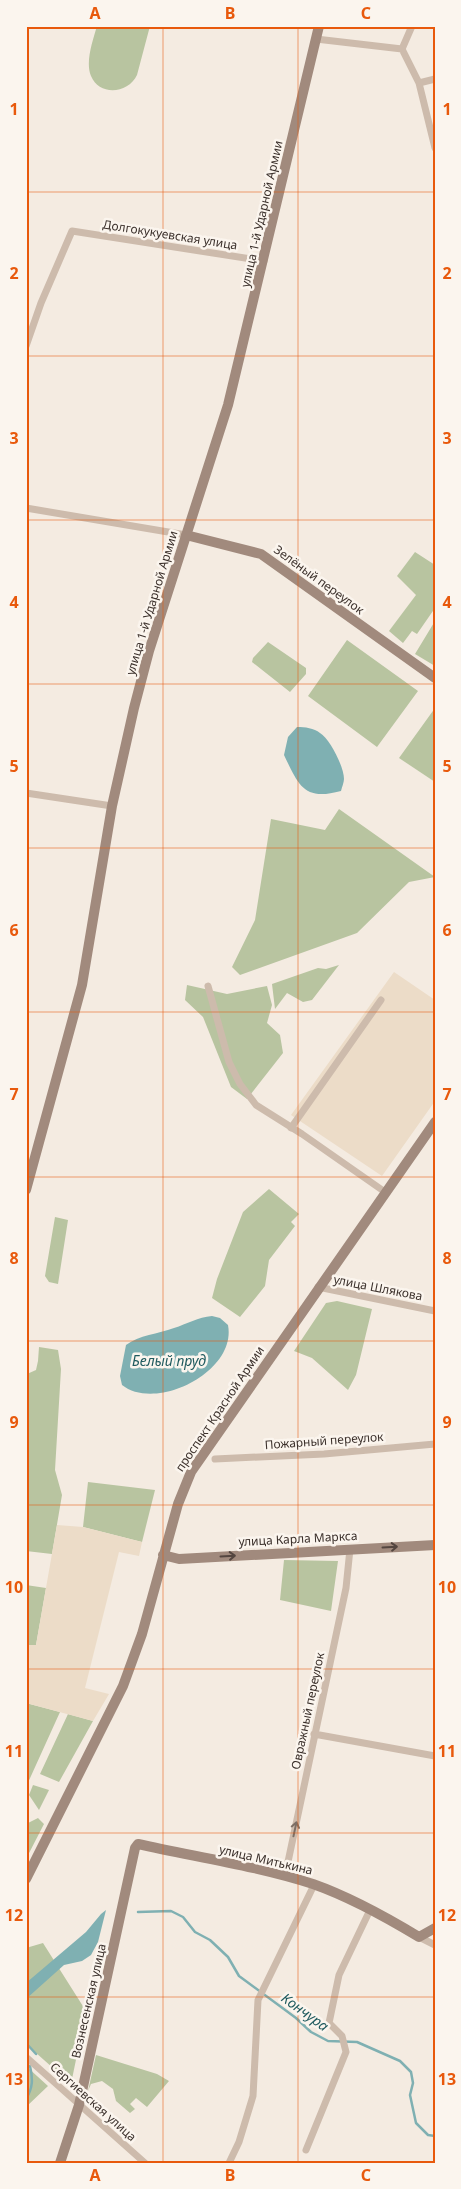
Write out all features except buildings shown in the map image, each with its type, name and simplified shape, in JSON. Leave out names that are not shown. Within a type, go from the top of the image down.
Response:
[{"type":"main road","name":"улица 1-й Ударной Армии","points":[[26,1190],[82,985],[112,806],[144,670],[228,405],[320,26]]},
{"type":"main road","name":"Зелёный переулок","points":[[186,535],[261,554],[435,678]]},
{"type":"main road","name":"проспект Красной Армии","points":[[26,1879],[123,1686],[142,1634],[163,1555],[185,1485],[191,1472],[318,1287],[435,1122]]},
{"type":"main road","name":"улица Карла Маркса","points":[[163,1555],[179,1558],[435,1545]]},
{"type":"main road","name":"улица Митькина","points":[[138,1844],[285,1876],[314,1885],[370,1910],[419,1936]]},
{"type":"main road","name":"Вознесенская улица","points":[[60,2163],[79,2105],[135,1848],[138,1844]]},
{"type":"main road","points":[[419,1936],[435,1928]]},
{"type":"street","points":[[402,49],[412,26]]},
{"type":"street","points":[[316,39],[402,49]]},
{"type":"street","points":[[402,49],[419,83],[435,148]]},
{"type":"street","points":[[419,83],[435,79]]},
{"type":"street","name":"Долгокукуевская улица","points":[[26,346],[41,303],[72,231],[264,261]]},
{"type":"street","name":"Зелёный переулок","points":[[26,508],[186,535]]},
{"type":"street","points":[[26,793],[112,806]]},
{"type":"street","points":[[208,986],[229,1062],[240,1084],[256,1105],[385,1192]]},
{"type":"street","points":[[291,1128],[381,1000]]},
{"type":"street","name":"улица Шлякова","points":[[318,1287],[435,1311]]},
{"type":"street","name":"Пожарный переулок","points":[[215,1459],[324,1454],[435,1444]]},
{"type":"street","name":"Овражный переулок","points":[[285,1876],[346,1588],[350,1549]]},
{"type":"street","points":[[314,1734],[435,1756]]},
{"type":"street","points":[[229,2163],[239,2142],[252,2096],[258,2000],[314,1885]]},
{"type":"street","points":[[306,2150],[344,2061],[345,2046],[342,2036],[331,2026],[329,2018],[339,1975],[370,1910]]},
{"type":"street","name":"улица Митькина","points":[[419,1936],[435,1945]]},
{"type":"street","name":"Сергиевская улица","points":[[26,2057],[145,2163]]},
{"type":"green space","points":[[97,26],[150,26],[137,75],[133,81],[121,89],[114,90],[100,87],[91,76],[89,58]]},
{"type":"green space","points":[[415,552],[435,565],[435,608],[417,634],[412,631],[403,643],[389,631],[416,595],[397,576]]},
{"type":"green space","points":[[435,621],[435,666],[415,654]]},
{"type":"green space","points":[[347,640],[418,691],[377,747],[308,696]]},
{"type":"green space","points":[[268,642],[306,668],[306,674],[290,692],[252,662],[253,658]]},
{"type":"green space","points":[[435,708],[435,782],[399,758]]},
{"type":"green space","points":[[339,809],[435,877],[409,882],[357,933],[240,975],[232,967],[255,920],[271,819],[325,830]]},
{"type":"green space","points":[[339,965],[312,1000],[303,1002],[287,993],[275,1009],[272,984],[318,968],[326,969]]},
{"type":"green space","points":[[187,985],[227,994],[267,986],[272,1005],[267,1023],[280,1035],[283,1053],[247,1099],[231,1087],[203,1017],[185,1000]]},
{"type":"green space","points":[[269,1189],[299,1214],[291,1222],[295,1226],[269,1260],[265,1286],[240,1317],[212,1298],[217,1279],[243,1212]]},
{"type":"green space","points":[[55,1217],[68,1220],[58,1284],[49,1282],[45,1276]]},
{"type":"green space","points":[[337,1301],[372,1309],[356,1375],[348,1390],[312,1358],[294,1351],[326,1303]]},
{"type":"green space","points":[[39,1347],[58,1350],[61,1369],[55,1470],[62,1495],[52,1554],[26,1551],[26,1382],[27,1374],[36,1370]]},
{"type":"green space","points":[[88,1482],[155,1490],[142,1542],[83,1527]]},
{"type":"green space","points":[[284,1560],[338,1561],[331,1611],[280,1600]]},
{"type":"green space","points":[[26,1585],[46,1588],[36,1645],[26,1645]]},
{"type":"green space","points":[[26,1703],[60,1712],[26,1787]]},
{"type":"green space","points":[[68,1714],[93,1721],[59,1782],[40,1774]]},
{"type":"green space","points":[[33,1785],[49,1790],[39,1810],[29,1795]]},
{"type":"green space","points":[[38,1818],[44,1824],[26,1859],[26,1824]]},
{"type":"green space","points":[[43,1943],[86,2011],[71,2084],[26,2044],[26,1948]]},
{"type":"green space","points":[[96,2055],[157,2074],[169,2081],[147,2107],[136,2098],[130,2104],[135,2109],[130,2113],[116,2101],[113,2089],[102,2081],[91,2084],[88,2091]]},
{"type":"green space","points":[[26,2066],[48,2086],[26,2107]]},
{"type":"shaded area","points":[[394,972],[435,1000],[435,1101],[382,1176],[291,1115]]},
{"type":"shaded area","points":[[57,1525],[83,1527],[142,1542],[139,1556],[119,1552],[85,1688],[109,1694],[93,1721],[26,1703],[26,1645],[36,1645]]},
{"type":"water","points":[[297,727],[318,731],[328,741],[339,761],[343,774],[344,780],[341,791],[319,794],[311,792],[299,783],[284,755],[288,737]]},
{"type":"water","name":"Белый пруд","points":[[212,1316],[220,1318],[228,1325],[227,1342],[220,1358],[207,1372],[191,1383],[173,1390],[154,1394],[137,1392],[122,1385],[120,1376],[126,1345],[143,1337]]},
{"type":"water","points":[[106,1910],[98,1942],[91,1955],[82,1961],[64,1965],[26,1999],[26,1983],[86,1932]]},
{"type":"waterway","name":"Кончура","points":[[138,1912],[171,1911],[183,1917],[195,1932],[210,1940],[228,1957],[239,1976],[296,2018],[311,2032],[328,2041],[357,2042],[400,2061],[411,2072],[413,2083],[410,2095],[416,2123],[428,2135],[435,2136]]},
{"type":"waterway","name":"Кончура","points":[[26,2043],[36,2054]]},
{"type":"waterway","name":"Кончура","points":[[26,2099],[32,2083],[30,2066]]}]
